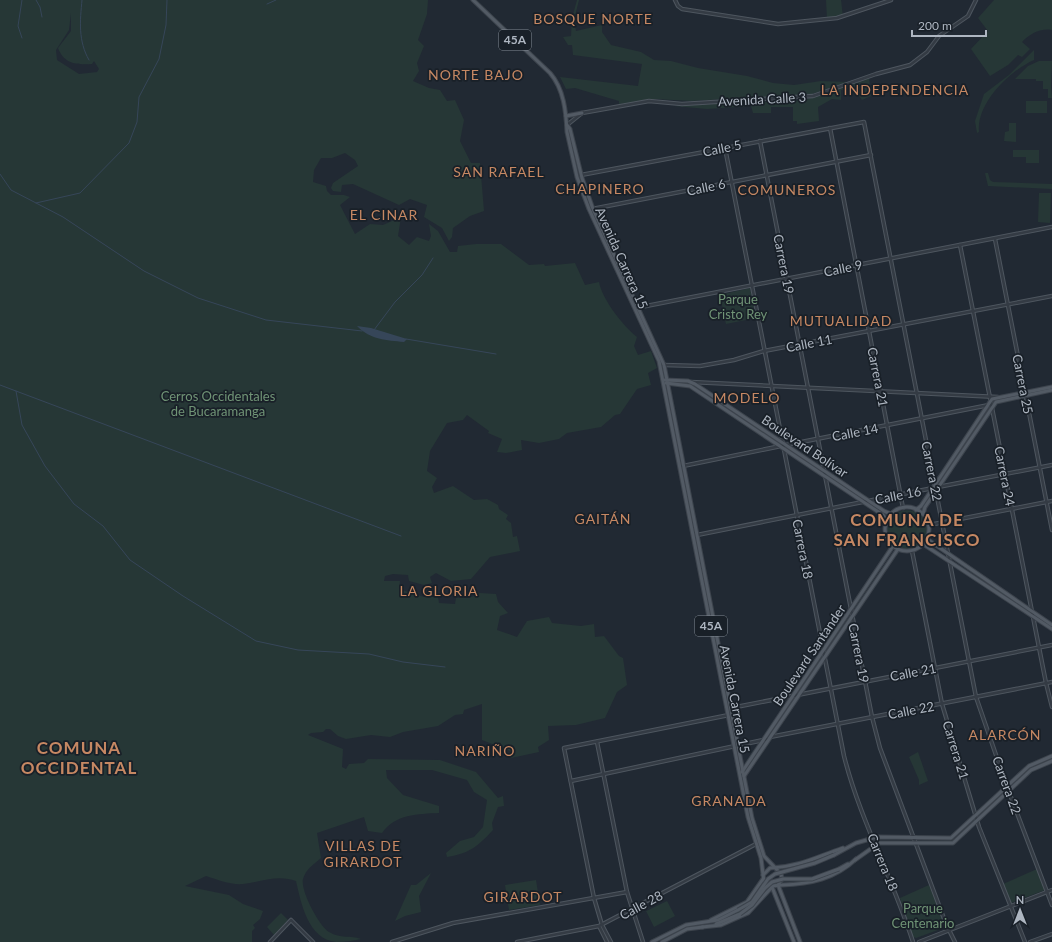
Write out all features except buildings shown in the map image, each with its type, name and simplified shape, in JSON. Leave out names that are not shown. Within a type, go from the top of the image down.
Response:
[{"type":"main road","name":"45A","points":[[473,0],[554,78],[562,92],[567,125]]},
{"type":"main road","points":[[566,116],[582,113]]},
{"type":"main road","name":"Avenida Carrera 15","points":[[567,125],[570,129],[591,209]]},
{"type":"main road","name":"Avenida Carrera 15","points":[[567,125],[576,173],[660,365],[729,708]]},
{"type":"main road","name":"Avenida Carrera 15","points":[[636,308],[664,365],[742,775],[761,849],[765,858],[776,868]]},
{"type":"main road","name":"Boulevard Bolívar","points":[[667,381],[688,382],[783,446],[825,477],[884,517],[887,521]]},
{"type":"main road","name":"Boulevard Bolívar","points":[[667,381],[690,386],[824,471],[868,501],[891,514]]},
{"type":"main road","points":[[923,514],[935,488],[983,412],[994,402],[1052,388]]},
{"type":"main road","points":[[916,510],[935,488],[994,402]]},
{"type":"main road","points":[[903,508],[916,510],[923,514],[929,525],[927,539],[923,544],[912,551],[898,549],[893,546],[886,534],[887,521],[891,514],[903,508]]},
{"type":"main road","points":[[927,539],[1052,625]]},
{"type":"main road","points":[[923,544],[1052,629]]},
{"type":"main road","name":"Boulevard Santander","points":[[742,775],[743,771],[763,740],[893,546]]},
{"type":"main road","name":"Boulevard Santander","points":[[742,775],[769,738],[898,549]]},
{"type":"main road","points":[[992,594],[997,592]]},
{"type":"main road","name":"Avenida Carrera 15","points":[[736,747],[743,771]]},
{"type":"main road","points":[[704,922],[747,902],[768,869],[812,861],[856,843],[873,838],[951,838],[1028,766],[1052,756]]},
{"type":"main road","points":[[763,878],[766,884],[772,886],[817,882],[844,870],[876,844],[953,843],[1033,769],[1052,761]]},
{"type":"main road","name":"Avenida Carrera 15","points":[[742,775],[748,817],[761,858],[763,878]]},
{"type":"main road","points":[[652,942],[686,925],[721,919],[739,912],[749,904],[768,879],[775,874],[815,863],[856,843]]},
{"type":"main road","points":[[702,927],[718,924],[752,905],[765,888],[772,882],[783,879],[812,880],[839,869],[856,859]]},
{"type":"main road","points":[[776,868],[782,877],[778,885],[800,942]]},
{"type":"main road","points":[[662,942],[687,929],[721,925],[748,913],[772,886]]},
{"type":"main road","points":[[772,886],[794,942]]},
{"type":"street","points":[[675,0],[678,7],[684,10],[778,24],[837,18],[855,14],[891,0]]},
{"type":"street","name":"Avenida Calle 3","points":[[567,125],[582,113],[653,101],[682,104],[801,98],[813,96],[876,74],[910,65],[927,52],[939,36],[968,16],[976,0]]},
{"type":"street","name":"Calle 5","points":[[581,175],[864,122]]},
{"type":"street","name":"Carrera 22","points":[[864,122],[976,697],[1007,787],[1052,905]]},
{"type":"street","name":"Carrera 21","points":[[830,128],[903,508]]},
{"type":"street","name":"Carrera 19","points":[[760,141],[872,717],[880,748],[917,843],[932,888],[955,942]]},
{"type":"street","name":"Carrera 18","points":[[725,148],[796,515],[850,779],[899,900],[913,942]]},
{"type":"street","name":"Calle 6","points":[[591,209],[871,155]]},
{"type":"street","name":"Calle 9","points":[[636,308],[1052,227]]},
{"type":"street","name":"Carrera 25","points":[[995,239],[1052,530]]},
{"type":"street","name":"Carrera 24","points":[[960,245],[989,396],[994,402],[1005,474],[1032,616],[1052,707]]},
{"type":"street","name":"Calle 11","points":[[660,365],[700,366],[731,361],[764,351],[1052,296]]},
{"type":"street","points":[[688,382],[989,396],[994,402]]},
{"type":"street","name":"Calle 14","points":[[683,466],[980,407],[994,402]]},
{"type":"street","points":[[980,407],[983,408],[983,412]]},
{"type":"street","name":"Calle 16","points":[[697,535],[1052,465]]},
{"type":"street","points":[[929,525],[1052,501]]},
{"type":"street","name":"Carrera 21","points":[[912,551],[942,704],[977,821],[1025,942]]},
{"type":"street","name":"Calle 21","points":[[729,708],[1052,645]]},
{"type":"street","name":"Calle 22","points":[[571,781],[736,747],[769,738],[1052,682]]},
{"type":"street","points":[[607,942],[601,926],[594,898],[564,748],[730,715]]},
{"type":"street","points":[[597,742],[627,892],[643,942]]},
{"type":"street","name":"Calle 28","points":[[517,942],[601,926],[756,844]]},
{"type":"street","points":[[919,942],[1052,890]]},
{"type":"street","points":[[392,942],[453,923],[627,892]]},
{"type":"street","points":[[270,942],[291,920],[314,942]]},
{"type":"street","points":[[601,926],[611,942]]},
{"type":"street","points":[[1030,942],[1052,934]]},
{"type":"green space","name":"Cerros Occidentales de Bucaramanga","points":[[0,0],[428,0],[427,14],[418,40],[424,46],[417,63],[419,71],[413,81],[429,88],[440,90],[447,101],[455,100],[464,120],[460,141],[471,163],[480,163],[484,211],[470,216],[453,228],[452,237],[449,241],[442,228],[424,217],[427,205],[410,199],[399,205],[353,184],[342,185],[341,192],[333,191],[331,188],[333,183],[358,166],[355,160],[345,153],[332,158],[321,158],[314,170],[313,182],[326,186],[327,191],[331,195],[344,195],[350,197],[340,205],[355,234],[370,224],[383,225],[401,217],[398,236],[409,245],[417,237],[429,241],[431,236],[429,224],[438,231],[450,252],[457,252],[458,246],[501,244],[529,265],[544,264],[545,266],[575,263],[585,285],[599,282],[604,296],[614,312],[637,337],[634,346],[638,355],[651,351],[657,368],[648,373],[651,385],[637,389],[620,414],[615,415],[601,427],[567,433],[559,439],[539,443],[521,440],[522,450],[506,453],[497,452],[502,439],[488,433],[489,431],[467,415],[463,420],[447,423],[430,451],[427,471],[437,478],[432,487],[434,493],[453,486],[474,500],[487,499],[498,505],[499,509],[508,515],[506,519],[511,523],[513,537],[517,536],[520,551],[490,557],[471,579],[451,581],[436,573],[430,577],[432,583],[424,585],[409,581],[408,575],[393,574],[385,576],[384,581],[400,581],[399,589],[424,597],[438,597],[439,603],[455,604],[456,598],[469,598],[480,593],[496,594],[498,602],[508,613],[500,616],[497,630],[517,637],[527,621],[549,617],[552,623],[581,626],[594,624],[595,637],[604,636],[619,656],[623,658],[627,685],[617,692],[605,718],[576,725],[548,726],[549,740],[538,747],[539,752],[511,758],[510,751],[482,740],[482,704],[464,710],[463,714],[455,715],[438,726],[403,732],[390,737],[371,735],[346,739],[338,736],[330,729],[308,735],[343,749],[342,767],[346,769],[349,764],[364,763],[368,759],[440,760],[476,772],[498,798],[503,796],[504,806],[498,807],[492,823],[493,830],[473,848],[447,857],[446,853],[460,841],[474,837],[483,827],[487,800],[474,792],[467,780],[432,770],[386,770],[387,778],[403,795],[439,806],[439,813],[408,816],[393,822],[382,833],[368,831],[364,817],[317,833],[321,858],[304,875],[303,884],[307,899],[320,923],[329,932],[341,936],[361,939],[336,942],[326,939],[319,934],[307,919],[296,881],[276,878],[243,884],[234,884],[206,876],[185,886],[229,895],[243,904],[263,911],[260,919],[253,925],[255,928],[252,931],[252,942],[0,942]],"holes":[[[71,13],[71,31],[58,48],[61,53],[67,60],[76,64],[92,64],[94,61],[99,69],[97,72],[79,74],[57,60],[56,50],[69,30]]]},
{"type":"green space","points":[[577,0],[579,0],[574,20],[576,31],[602,25],[602,32],[611,45],[641,52],[654,60],[671,61],[698,68],[747,76],[773,83],[794,85],[821,81],[848,82],[812,94],[691,101],[655,99],[619,104],[619,101],[575,88],[566,89],[560,77],[638,86],[642,64],[573,55],[572,45],[568,45],[563,37],[571,36],[572,18]]},
{"type":"green space","points":[[826,0],[841,0],[843,17],[827,19]]},
{"type":"green space","points":[[994,0],[1052,0],[1052,30],[1039,31],[1028,36],[1022,42],[1030,49],[1022,57],[1018,55],[1008,65],[990,76],[971,49],[988,31],[978,18]]},
{"type":"green space","points":[[1034,50],[1034,60],[1014,72],[988,100],[979,121],[979,132],[977,133],[975,121],[984,94],[1009,75]]},
{"type":"green space","points":[[1039,61],[1052,61],[1052,98],[1048,98],[1048,89],[1043,89],[1043,81],[1036,81],[1036,79],[1015,79],[1028,66]]},
{"type":"green space","points":[[869,78],[871,96],[862,100],[854,89],[841,90],[841,100],[832,99],[818,107],[819,121],[797,124],[797,121],[793,121],[793,107],[771,107],[771,113],[753,113],[751,106],[707,109],[674,106],[804,100]]},
{"type":"green space","points":[[1026,101],[1047,101],[1047,113],[1026,113]]},
{"type":"green space","points":[[1009,123],[1016,123],[1016,142],[1004,141],[1005,132],[1009,131]]},
{"type":"green space","points":[[1013,150],[1039,150],[1039,163],[1026,163],[1026,157],[1013,157]]},
{"type":"green space","points":[[985,173],[988,173],[990,180],[993,182],[1052,184],[1052,189],[988,186]]},
{"type":"green space","points":[[1039,193],[1051,193],[1050,223],[1038,222]]},
{"type":"green space","name":"Parque Cristo Rey","points":[[750,288],[756,318],[726,324],[720,295]]},
{"type":"green space","points":[[907,510],[921,516],[927,530],[921,544],[907,550],[893,544],[887,530],[893,516]]},
{"type":"green space","points":[[918,752],[928,781],[919,785],[919,780],[909,757]]},
{"type":"green space","points":[[1037,869],[1045,890],[1011,903],[1003,884]]},
{"type":"green space","points":[[431,873],[419,896],[421,912],[405,916],[395,921],[411,885],[416,885]]},
{"type":"green space","points":[[536,880],[540,905],[509,910],[505,885]]},
{"type":"green space","name":"Parque Centenario","points":[[929,885],[946,927],[916,938],[913,937],[900,898]]},
{"type":"green space","points":[[667,901],[675,916],[654,927],[646,911]]},
{"type":"green space","points":[[281,913],[288,920],[274,935],[267,927]]},
{"type":"water","points":[[357,326],[371,328],[407,339],[404,342],[373,337],[362,331]]},
{"type":"waterway","points":[[22,0],[18,26],[22,38]]},
{"type":"waterway","points":[[36,0],[40,7],[42,17]]},
{"type":"waterway","points":[[82,0],[80,23],[81,38],[85,53],[89,60]]},
{"type":"waterway","points":[[36,203],[80,193],[129,143],[137,122],[139,97],[159,59],[166,25],[167,0]]},
{"type":"waterway","points":[[267,4],[276,0]]},
{"type":"waterway","points":[[0,174],[11,190],[63,217],[144,271],[198,298],[266,320],[362,331]]},
{"type":"waterway","points":[[374,330],[395,302],[422,275],[433,258]]},
{"type":"waterway","points":[[406,339],[496,354]]},
{"type":"waterway","points":[[0,385],[401,536]]},
{"type":"waterway","points":[[16,391],[22,425],[45,466],[74,504],[103,526],[130,560],[183,596],[256,641],[298,650],[369,654],[403,662],[445,667]]},
{"type":"district","name":"BOSQUE NORTE","points":[[593,19]]},
{"type":"district","name":"NORTE BAJO","points":[[476,75]]},
{"type":"district","name":"LA INDEPENDENCIA","points":[[895,90]]},
{"type":"district","name":"SAN RAFAEL","points":[[499,172]]},
{"type":"district","name":"CHAPINERO","points":[[600,189]]},
{"type":"district","name":"COMUNEROS","points":[[787,190]]},
{"type":"district","name":"EL CINAR","points":[[384,215]]},
{"type":"district","name":"MUTUALIDAD","points":[[841,321]]},
{"type":"district","name":"MODELO","points":[[747,398]]},
{"type":"district","name":"GAITÁN","points":[[603,519]]},
{"type":"district","name":"COMUNA DE SAN FRANCISCO","points":[[907,530]]},
{"type":"district","name":"LA GLORIA","points":[[439,591]]},
{"type":"district","name":"ALARCÓN","points":[[1005,735]]},
{"type":"district","name":"NARIÑO","points":[[485,751]]},
{"type":"district","name":"COMUNA OCCIDENTAL","points":[[79,758]]},
{"type":"district","name":"GRANADA","points":[[729,801]]},
{"type":"district","name":"VILLAS DE GIRARDOT","points":[[363,854]]},
{"type":"district","name":"GIRARDOT","points":[[523,897]]}]
